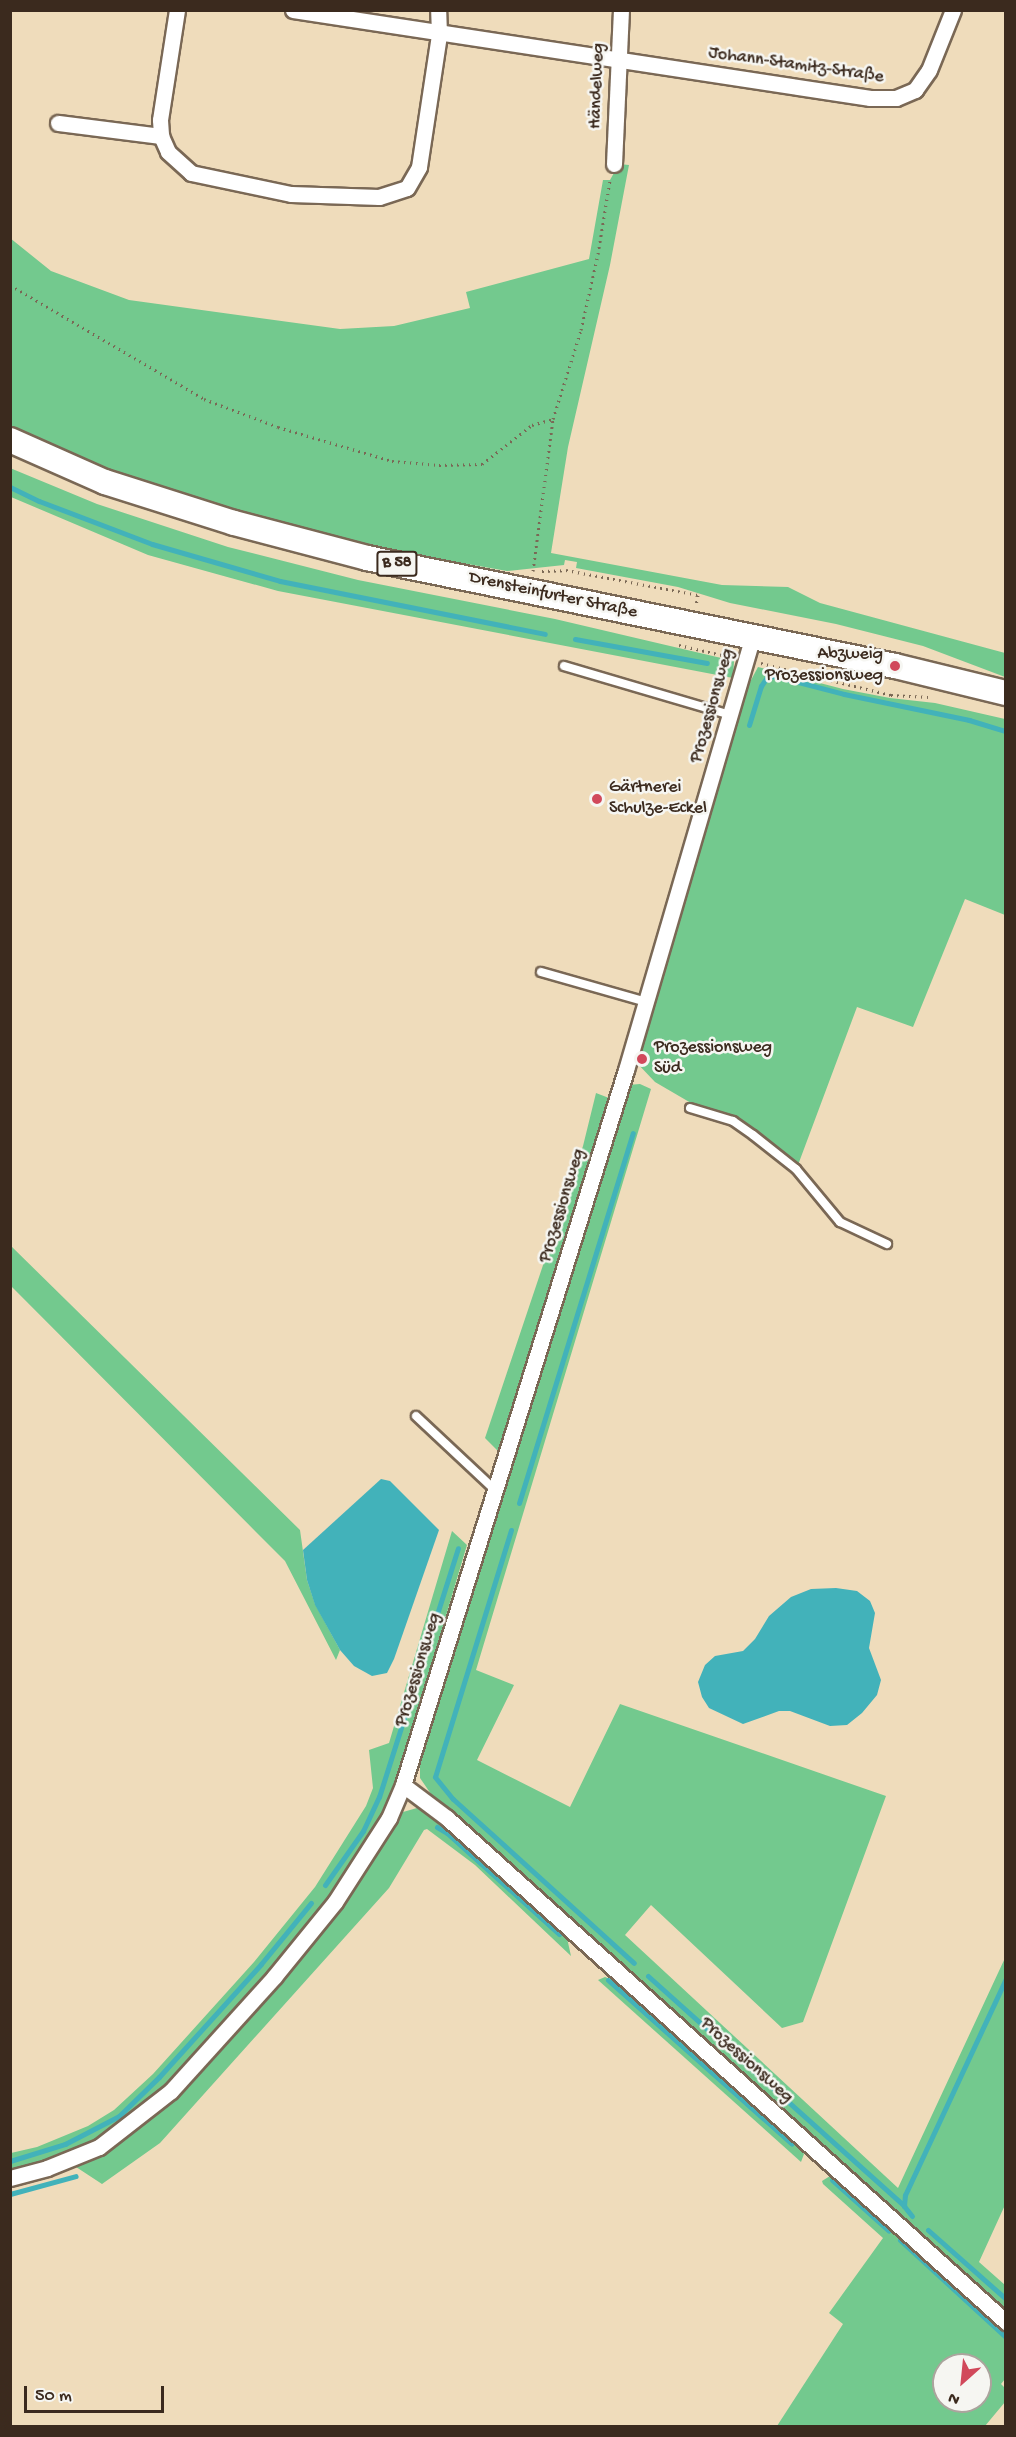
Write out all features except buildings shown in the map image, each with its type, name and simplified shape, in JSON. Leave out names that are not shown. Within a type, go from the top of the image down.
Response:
[{"type":"main road","name":"Drensteinfurter Straße","points":[[10,440],[105,482],[234,523],[367,558],[895,666],[1005,693]]},
{"type":"street","points":[[177,10],[160,120],[161,136],[168,152],[191,173],[202,176],[291,194],[379,198],[407,188],[419,167],[438,34],[438,10]]},
{"type":"street","name":"Johann-Stamitz-Straße","points":[[293,10],[619,61],[870,98],[896,99],[915,90],[929,70],[953,10]]},
{"type":"street","name":"Händelweg","points":[[614,164],[621,10]]},
{"type":"street","points":[[58,123],[161,136]]},
{"type":"street","name":"Prozessionsweg","points":[[10,2178],[55,2165],[99,2146],[171,2091],[274,1977],[335,1902],[389,1818],[403,1785],[646,1002],[753,636]]},
{"type":"street","name":"Prozessionsweg","points":[[403,1785],[447,1818],[1005,2322]]},
{"type":"lane","points":[[564,666],[731,715]]},
{"type":"lane","points":[[541,972],[646,1002]]},
{"type":"lane","points":[[690,1108],[733,1121],[796,1169],[840,1222],[887,1244]]},
{"type":"lane","points":[[416,1416],[495,1490]]},
{"type":"path","points":[[614,164],[598,254],[581,330],[553,419],[533,571],[566,570],[698,595]]},
{"type":"path","points":[[10,285],[204,399],[278,428],[392,461],[438,465],[482,464],[532,425],[553,419]]},
{"type":"green space","points":[[619,164],[629,165],[610,265],[568,447],[551,553],[722,585],[788,587],[820,603],[1005,653],[1005,677],[923,646],[836,624],[730,603],[678,587],[576,568],[577,562],[565,560],[564,565],[507,571],[371,547],[236,514],[109,472],[10,429],[10,238],[51,271],[129,300],[340,329],[394,326],[470,308],[466,292],[589,259],[603,180],[610,180]]},
{"type":"green space","points":[[10,468],[97,504],[228,547],[358,580],[555,619],[734,661],[733,678],[278,591],[148,555],[11,497]]},
{"type":"green space","points":[[758,667],[843,689],[890,698],[935,703],[1005,719],[1005,915],[965,899],[913,1027],[857,1007],[798,1165],[736,1117],[691,1103],[655,1082],[636,1062],[750,682]]},
{"type":"green space","points":[[640,1084],[651,1089],[476,1670],[514,1685],[477,1760],[570,1807],[620,1704],[886,1796],[803,2022],[782,2028],[651,1905],[625,1935],[898,2188],[1005,1958],[1005,2205],[979,2262],[1005,2285],[1005,2315],[433,1797],[420,1778],[420,1759],[628,1085]]},
{"type":"green space","points":[[596,1093],[609,1098],[499,1452],[485,1438],[583,1146]]},
{"type":"green space","points":[[10,1245],[300,1530],[307,1580],[315,1604],[340,1650],[336,1660],[285,1561],[11,1286]]},
{"type":"green space","points":[[452,1531],[467,1545],[405,1754],[388,1803],[330,1896],[269,1972],[166,2085],[98,2140],[45,2162],[11,2171],[11,2153],[37,2147],[88,2126],[114,2110],[153,2074],[254,1962],[315,1887],[366,1806],[373,1788],[369,1750],[389,1743]]},
{"type":"green space","points":[[417,1808],[444,1823],[560,1929],[567,1938],[571,1956],[475,1865],[427,1829],[424,1830],[389,1888],[160,2143],[102,2184],[73,2165],[102,2152],[131,2132],[176,2094],[340,1906],[403,1812]]},
{"type":"green space","points":[[605,1977],[621,1983],[800,2146],[804,2154],[801,2162],[598,1980]]},
{"type":"green space","points":[[830,2176],[837,2177],[1005,2328],[1005,2379],[1001,2384],[1005,2388],[1005,2402],[985,2426],[777,2426],[843,2324],[829,2313],[883,2238],[822,2181]]},
{"type":"water","points":[[381,1479],[390,1481],[439,1530],[394,1659],[387,1673],[372,1676],[354,1666],[340,1650],[315,1605],[307,1580],[303,1550]]},
{"type":"water","points":[[836,1588],[857,1591],[870,1601],[875,1613],[869,1648],[881,1680],[877,1695],[862,1713],[847,1725],[830,1726],[790,1711],[779,1711],[743,1724],[709,1708],[702,1697],[698,1682],[705,1665],[715,1656],[743,1651],[755,1639],[769,1616],[791,1597],[811,1589]]},
{"type":"waterway","points":[[10,487],[39,501],[152,544],[280,581],[545,634]]},
{"type":"waterway","points":[[575,639],[707,663]]},
{"type":"waterway","points":[[749,725],[761,686],[767,677],[775,676],[844,694],[969,720],[1006,731]]},
{"type":"waterway","points":[[519,1503],[633,1133]]},
{"type":"waterway","points":[[511,1530],[435,1777],[453,1799],[634,1963]]},
{"type":"waterway","points":[[325,1885],[363,1831],[379,1797],[458,1548]]},
{"type":"waterway","points":[[437,1827],[447,1833],[559,1934]]},
{"type":"waterway","points":[[10,2161],[65,2144],[119,2116],[159,2077],[261,1964],[311,1903]]},
{"type":"waterway","points":[[648,1976],[904,2206]]},
{"type":"waterway","points":[[912,2216],[904,2206],[905,2195],[1006,1978]]},
{"type":"waterway","points":[[608,1980],[792,2144]]},
{"type":"waterway","points":[[10,2194],[76,2176]]},
{"type":"waterway","points":[[832,2180],[889,2231]]},
{"type":"waterway","points":[[928,2230],[1006,2299]]},
{"type":"waterway","points":[[900,2240],[1006,2337]]},
{"type":"place","name":"Abzweig Prozessionsweg","points":[[895,666]]},
{"type":"place","name":"Gärtnerei Schulze-Eckel","points":[[597,799]]},
{"type":"place","name":"Prozessionsweg Süd","points":[[642,1059]]}]
